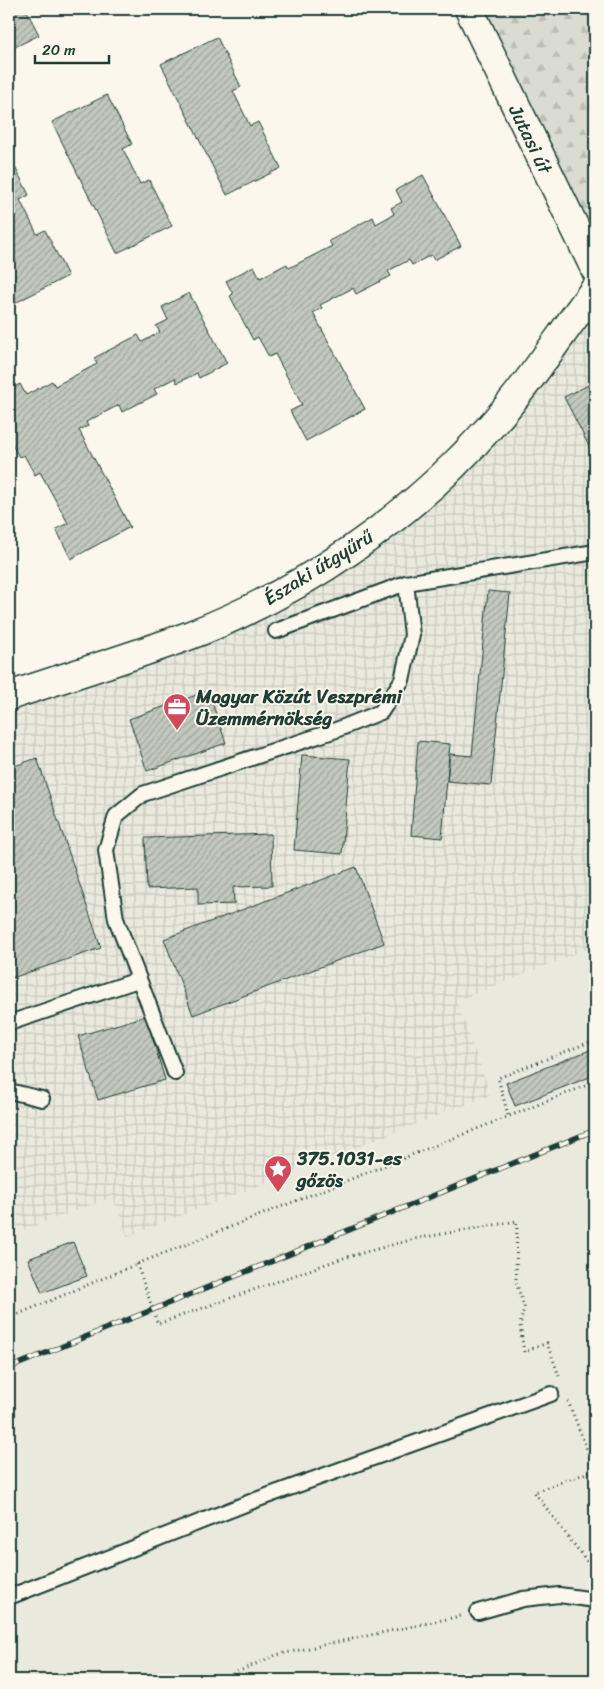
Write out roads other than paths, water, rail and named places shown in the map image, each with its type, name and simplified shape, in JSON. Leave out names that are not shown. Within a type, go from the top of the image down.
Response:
[{"type":"main road","name":"Jutasi út","points":[[469,9],[595,269]]},
{"type":"main road","name":"Északi útgyűrű","points":[[9,696],[189,636],[254,606],[342,557],[399,515],[441,478],[490,428],[530,378],[595,289]]},
{"type":"lane","points":[[276,631],[406,583],[595,552]]},
{"type":"lane","points":[[175,1073],[116,919],[106,850],[116,816],[143,794],[336,730],[381,712],[402,680],[412,636],[406,583]]},
{"type":"lane","points":[[9,1023],[138,980]]},
{"type":"lane","points":[[9,1091],[42,1099]]},
{"type":"lane","points":[[9,1597],[253,1501],[550,1394]]},
{"type":"lane","points":[[478,1612],[524,1599],[559,1595],[595,1600]]},
{"type":"railway","points":[[9,1368],[595,1130]]},
{"type":"place","name":"Magyar Közút Veszprémi Üzemmérnökség","points":[[177,731]]},
{"type":"place","name":"375.1031-es gőzös","points":[[278,1193]]}]
